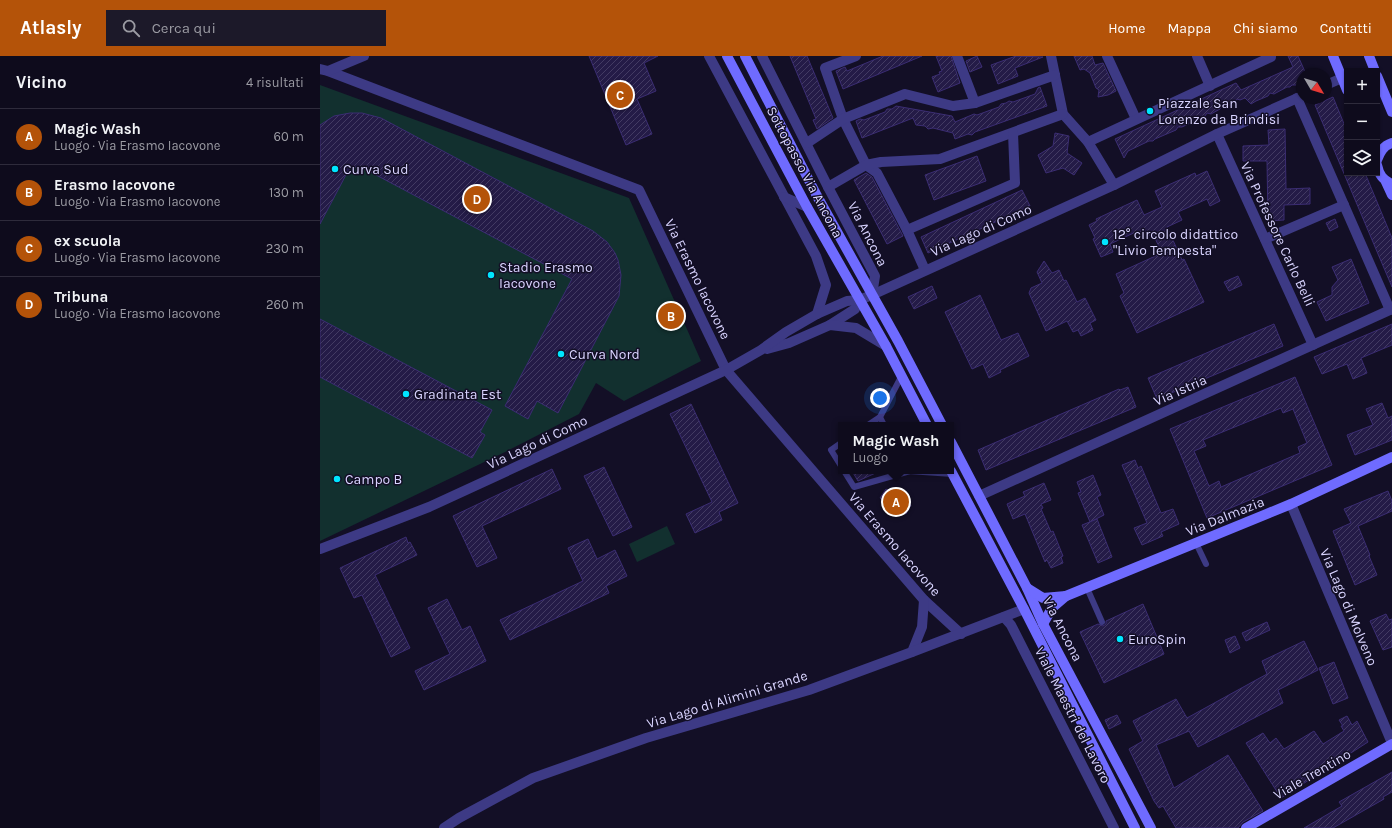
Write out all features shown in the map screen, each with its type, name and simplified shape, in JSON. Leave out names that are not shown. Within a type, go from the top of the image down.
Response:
[{"type":"street","points":[[324,70],[364,56]]},
{"type":"street","points":[[709,56],[816,256],[826,285],[817,314]]},
{"type":"street","name":"Sottopasso Via Ancona","points":[[727,56],[807,207],[859,300]]},
{"type":"street","name":"Sottopasso Via Ancona","points":[[745,56],[817,196],[872,295]]},
{"type":"street","name":"Via Ancona","points":[[762,56],[875,276],[872,295]]},
{"type":"street","points":[[856,56],[825,68],[843,119],[866,165],[877,173],[907,230],[925,270]]},
{"type":"street","points":[[957,56],[975,103]]},
{"type":"street","points":[[1051,56],[1063,114],[1088,142],[1114,185]]},
{"type":"street","points":[[1108,56],[1136,119]]},
{"type":"street","points":[[1197,56],[1210,86]]},
{"type":"street","points":[[1088,142],[1210,86],[1271,56]]},
{"type":"street","points":[[1333,56],[1344,83]]},
{"type":"street","points":[[1368,56],[1374,68]]},
{"type":"street","name":"Via Erasmo Iacovone","points":[[324,70],[640,190],[726,370],[924,600],[961,634]]},
{"type":"street","points":[[807,143],[843,119],[905,94],[953,106],[975,103],[1055,75]]},
{"type":"street","points":[[1332,82],[1342,78]]},
{"type":"street","points":[[1380,83],[1392,112]]},
{"type":"street","name":"Via Lago di Como","points":[[320,549],[429,507],[726,370],[761,350],[786,332],[817,314],[848,301],[859,300],[872,295],[1114,185],[1217,134],[1296,98]]},
{"type":"street","points":[[1302,104],[1344,205],[1391,309]]},
{"type":"street","points":[[817,196],[827,184],[866,165],[881,162],[940,159],[1063,114]]},
{"type":"street","name":"Via Lago di Como","points":[[907,230],[1015,183],[1013,133]]},
{"type":"street","name":"Via Professore Carlo Belli","points":[[1217,134],[1313,345]]},
{"type":"street","points":[[1380,152],[1387,145],[1392,143]]},
{"type":"street","points":[[1380,175],[1389,183],[1392,195]]},
{"type":"street","points":[[784,197],[807,207]]},
{"type":"street","points":[[1265,239],[1344,205]]},
{"type":"street","points":[[872,295],[898,340],[940,422]]},
{"type":"street","points":[[859,300],[886,346],[925,422]]},
{"type":"street","name":"Via Lago di Como","points":[[761,350],[789,343],[830,325],[854,309],[859,300]]},
{"type":"street","name":"Via Istria","points":[[979,496],[1391,309]]},
{"type":"street","points":[[830,325],[856,328],[886,346]]},
{"type":"street","name":"Via Ancona","points":[[954,448],[1027,588],[1043,624],[1151,828]]},
{"type":"street","name":"Via Dalmazia","points":[[1027,588],[1043,598],[1066,596],[1291,504],[1392,457]]},
{"type":"street","name":"Via Ancona","points":[[953,474],[1024,609],[1136,828]]},
{"type":"street","name":"Via Lago di Molveno","points":[[1291,504],[1392,743]]},
{"type":"street","name":"Via Dalmazia","points":[[1043,624],[1052,608],[1066,596]]},
{"type":"street","points":[[912,652],[922,627],[924,600]]},
{"type":"street","name":"Via Lago di Alimini Grande","points":[[444,828],[459,818],[532,778],[646,738],[809,690],[1024,609]]},
{"type":"street","name":"Viale Maestri del Lavoro","points":[[1004,617],[1015,632],[1114,828]]},
{"type":"street","name":"Viale Trentino","points":[[1246,828],[1392,743]]},
{"type":"lane","points":[[872,422],[880,417],[901,377]]},
{"type":"lane","points":[[880,417],[882,422]]},
{"type":"lane","points":[[838,445],[831,450],[838,461]]},
{"type":"lane","points":[[846,474],[854,487],[899,474]]},
{"type":"lane","points":[[1196,543],[1206,564]]},
{"type":"lane","points":[[1087,588],[1102,622]]},
{"type":"green space","name":"Stadio Erasmo Iacovone","points":[[320,85],[629,198],[701,361],[624,401],[596,383],[579,414],[505,452],[320,541]]},
{"type":"green space","points":[[667,526],[675,544],[637,562],[629,544]]},
{"type":"building","points":[[589,56],[658,56],[644,63],[656,91],[637,99],[652,134],[626,145]]},
{"type":"building","points":[[790,56],[807,56],[833,118],[817,129],[813,120],[816,119]]},
{"type":"building","points":[[883,56],[922,56],[843,89],[836,71],[845,67],[847,71]]},
{"type":"building","points":[[936,56],[951,56],[960,83],[938,92],[932,77],[940,74],[939,72],[942,71]]},
{"type":"building","points":[[977,56],[982,67],[970,72],[966,61]]},
{"type":"building","points":[[1016,56],[1043,57],[1015,68],[1018,76],[998,84],[991,65]]},
{"type":"building","points":[[1074,56],[1092,56],[1095,65],[1103,63],[1116,91],[1108,95],[1098,97],[1099,90],[1096,88],[1090,73],[1084,69],[1080,70]]},
{"type":"building","points":[[1288,56],[1298,56],[1303,68],[1296,68],[1296,85],[1287,87],[1274,94],[1270,93],[1268,96],[1251,104],[1245,98],[1240,100],[1237,99],[1235,102],[1225,107],[1222,106],[1220,109],[1211,114],[1207,113],[1205,116],[1182,127],[1178,127],[1176,130],[1128,151],[1124,158],[1115,139],[1236,83],[1241,90],[1293,67]]},
{"type":"building","points":[[1040,87],[1047,106],[975,132],[972,135],[968,134],[955,139],[953,133],[933,128],[928,129],[925,126],[916,125],[913,118],[862,138],[856,121],[860,119],[864,120],[896,106],[952,116],[955,122],[974,114],[977,115],[999,107],[1001,104],[1009,101],[1013,102],[1035,94]]},
{"type":"building","points":[[1332,97],[1344,124],[1344,174],[1315,105],[1332,104]]},
{"type":"building","points":[[350,113],[362,113],[381,118],[593,231],[607,242],[615,253],[621,275],[619,296],[558,413],[537,401],[528,419],[505,406],[572,279],[361,167],[352,167],[348,171],[320,224],[320,125],[334,116]]},
{"type":"building","points":[[1285,129],[1286,189],[1310,188],[1310,204],[1284,205],[1284,220],[1268,221],[1267,161],[1243,161],[1243,146],[1269,145],[1268,130]]},
{"type":"building","points":[[1055,133],[1069,136],[1067,153],[1082,163],[1074,175],[1063,168],[1046,173],[1038,155],[1053,146]]},
{"type":"building","points":[[977,156],[986,181],[934,200],[925,175]]},
{"type":"building","name":"12° circolo didattico \"Livio Tempesta\"","points":[[1207,171],[1220,201],[1210,206],[1207,199],[1178,212],[1182,220],[1167,227],[1204,302],[1137,333],[1120,296],[1124,293],[1116,274],[1162,253],[1153,234],[1142,239],[1138,231],[1110,244],[1113,252],[1101,257],[1089,225],[1097,221],[1096,219],[1137,200],[1144,215],[1162,207],[1155,191],[1195,173],[1196,176]]},
{"type":"building","points":[[866,173],[872,177],[903,236],[887,244],[854,180]]},
{"type":"building","points":[[1345,176],[1366,176],[1392,238],[1392,287]]},
{"type":"building","points":[[1022,190],[1030,206],[928,253],[921,237]]},
{"type":"building","points":[[1335,219],[1338,227],[1330,231],[1326,223]]},
{"type":"building","points":[[1351,259],[1369,303],[1326,321],[1317,302],[1332,295],[1332,287],[1338,280],[1332,267]]},
{"type":"building","points":[[1044,261],[1052,273],[1059,270],[1077,302],[1085,298],[1096,320],[1090,323],[1093,330],[1081,336],[1078,330],[1073,332],[1067,321],[1046,331],[1029,293],[1031,288],[1042,283],[1037,272]]},
{"type":"building","points":[[1238,276],[1242,285],[1229,291],[1224,282]]},
{"type":"building","points":[[932,286],[937,298],[914,309],[908,297]]},
{"type":"building","points":[[980,295],[1001,340],[1018,333],[1029,356],[1000,370],[1001,372],[989,378],[983,364],[972,369],[945,312]]},
{"type":"building","name":"Gradinata Est","points":[[320,319],[492,410],[480,432],[485,435],[472,458],[320,377]]},
{"type":"building","points":[[1274,324],[1283,346],[1157,399],[1148,378]]},
{"type":"building","points":[[1392,324],[1392,345],[1361,358],[1367,373],[1353,379],[1347,364],[1322,374],[1314,357]]},
{"type":"building","points":[[1295,377],[1332,465],[1207,518],[1170,429]],"holes":[[[1281,408],[1283,413],[1293,409],[1307,443],[1298,447],[1300,453],[1221,487],[1219,481],[1209,486],[1194,451],[1206,446],[1203,440]]]},
{"type":"building","points":[[1128,387],[1136,407],[986,470],[978,450],[1119,389]]},
{"type":"building","points":[[1382,403],[1388,418],[1392,416],[1392,440],[1355,455],[1347,435],[1373,425],[1366,409]]},
{"type":"building","points":[[691,404],[738,503],[719,512],[722,520],[695,533],[686,514],[712,502],[670,414]]},
{"type":"building","points":[[1135,460],[1138,468],[1141,466],[1161,513],[1173,509],[1179,524],[1161,532],[1163,536],[1142,545],[1134,528],[1147,523],[1122,465]]},
{"type":"building","points":[[604,467],[632,527],[613,536],[584,476]]},
{"type":"building","points":[[552,469],[561,489],[482,526],[497,558],[477,567],[453,516]]},
{"type":"building","points":[[854,474],[873,474],[858,481]]},
{"type":"building","points":[[1093,475],[1101,495],[1097,497],[1104,515],[1090,522],[1078,493],[1081,492],[1077,482]]},
{"type":"building","points":[[1044,483],[1051,500],[1041,504],[1043,508],[1041,509],[1051,532],[1053,531],[1063,556],[1061,557],[1063,563],[1051,568],[1047,560],[1045,562],[1025,514],[1013,519],[1007,504],[1025,496],[1023,492]]},
{"type":"building","points":[[886,489],[911,505],[906,514],[880,498]]},
{"type":"building","points":[[1388,491],[1392,501],[1392,511],[1358,526],[1377,575],[1355,585],[1333,531],[1351,523],[1344,509]]},
{"type":"building","points":[[1097,519],[1112,557],[1098,563],[1082,525]]},
{"type":"building","points":[[406,537],[408,543],[410,542],[417,555],[375,575],[410,648],[391,657],[362,595],[354,598],[340,568]]},
{"type":"building","points":[[588,539],[597,559],[615,550],[627,576],[606,586],[609,593],[510,640],[500,620],[583,581],[568,548]]},
{"type":"building","points":[[447,599],[462,630],[470,626],[486,661],[424,690],[415,671],[450,654],[428,608]]},
{"type":"building","name":"EuroSpin","points":[[1143,604],[1164,654],[1104,683],[1080,632],[1098,624],[1103,626],[1106,624],[1106,621]]},
{"type":"building","points":[[1386,614],[1389,620],[1392,619],[1392,647],[1383,650],[1370,621]]},
{"type":"building","points":[[1267,622],[1270,630],[1246,641],[1242,633]]},
{"type":"building","points":[[1235,636],[1240,648],[1230,653],[1225,640]]},
{"type":"building","points":[[1304,641],[1318,670],[1278,690],[1283,703],[1198,747],[1189,731],[1156,745],[1174,788],[1228,755],[1263,811],[1243,822],[1238,828],[1176,828],[1163,806],[1159,808],[1154,801],[1129,749],[1143,741],[1133,721],[1176,699],[1187,718],[1267,674],[1262,661]]},
{"type":"building","points":[[1334,662],[1348,698],[1333,704],[1319,668]]},
{"type":"building","points":[[1117,715],[1121,723],[1109,729],[1105,720]]},
{"type":"building","points":[[1347,716],[1352,725],[1357,721],[1368,742],[1281,798],[1246,743],[1263,733],[1270,743],[1276,738],[1284,749],[1314,731],[1323,744],[1344,731],[1339,720]]},
{"type":"building","points":[[1392,772],[1392,792],[1383,797],[1384,799],[1333,828],[1304,828],[1342,806],[1339,802]]},
{"type":"place","name":"ex scuola","points":[[620,95]]},
{"type":"place","name":"Piazzale San Lorenzo da Brindisi","points":[[1150,111]]},
{"type":"place","name":"Curva Sud","points":[[335,169]]},
{"type":"place","name":"Tribuna","points":[[477,199]]},
{"type":"place","name":"12° circolo didattico \"Livio Tempesta\"","points":[[1105,242]]},
{"type":"place","name":"Stadio Erasmo Iacovone","points":[[491,275]]},
{"type":"place","name":"Erasmo Iacovone","points":[[671,316]]},
{"type":"place","name":"Curva Nord","points":[[561,354]]},
{"type":"place","name":"Gradinata Est","points":[[406,394]]},
{"type":"place","name":"Campo B","points":[[337,479]]},
{"type":"place","name":"Magic Wash","points":[[896,502]]},
{"type":"place","name":"EuroSpin","points":[[1120,639]]}]
